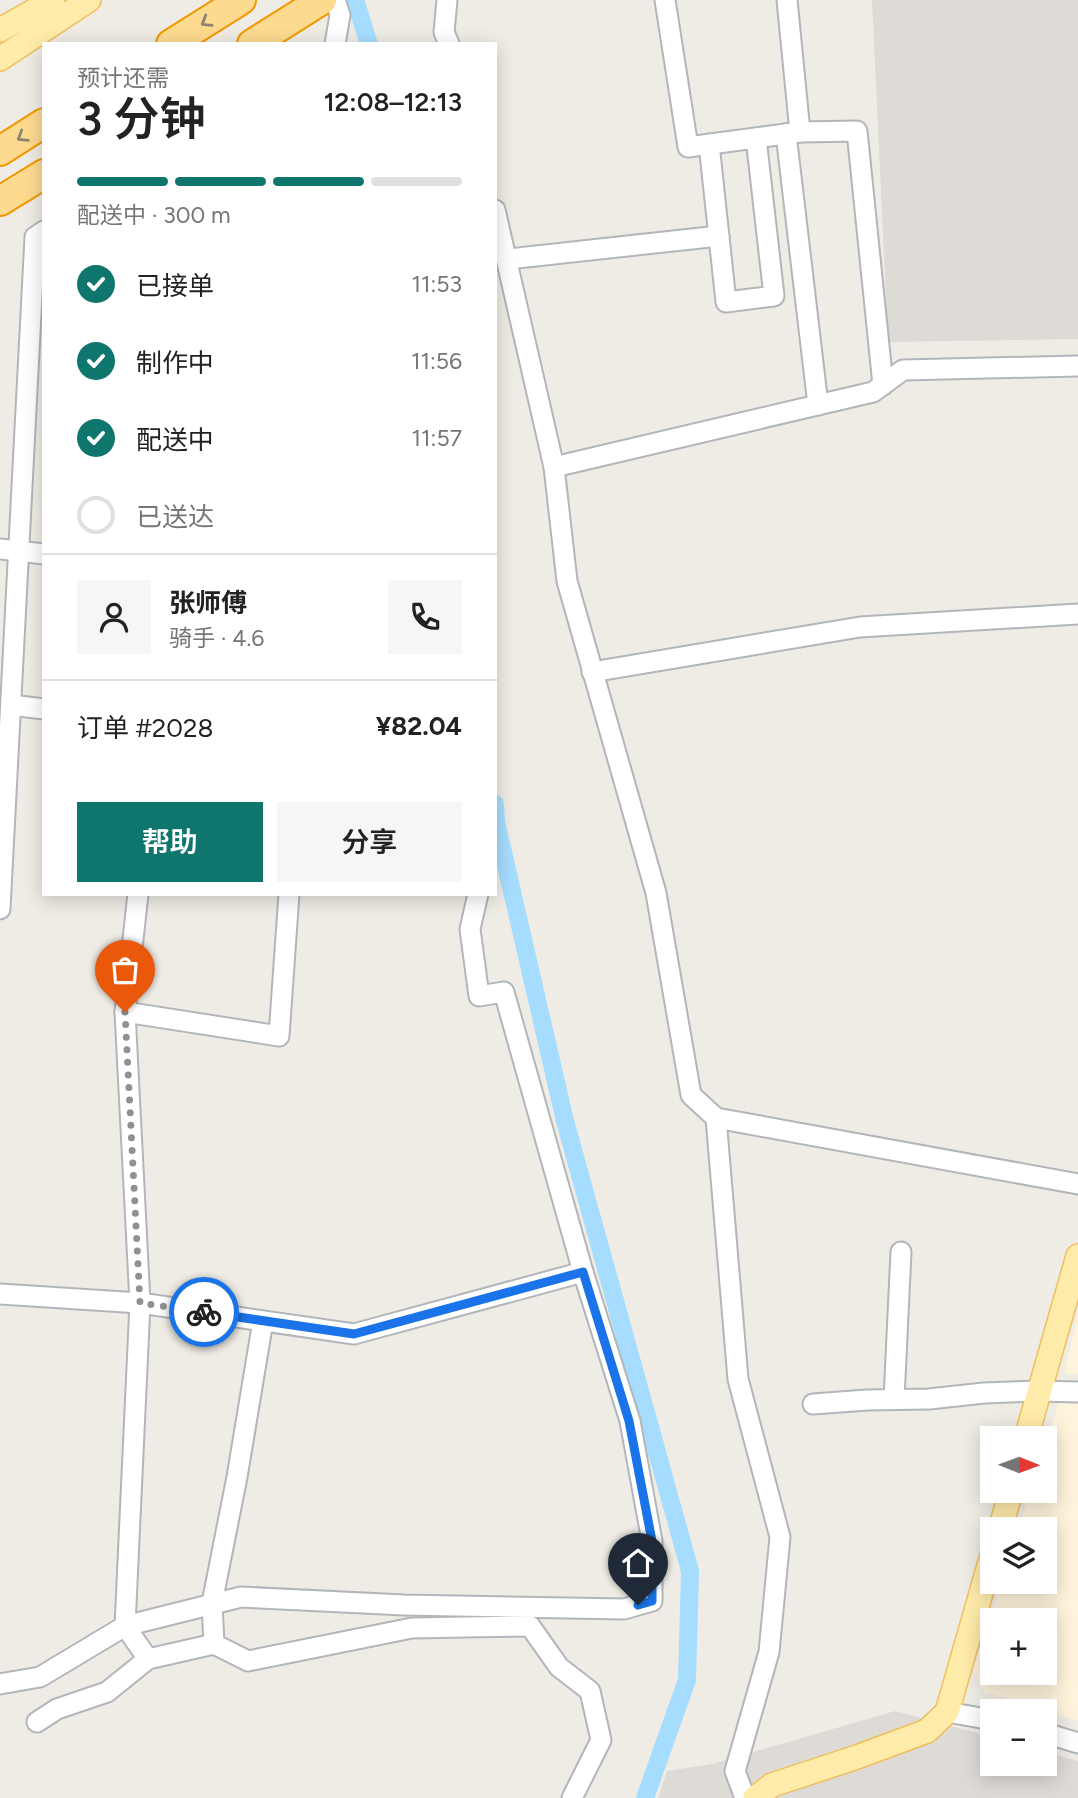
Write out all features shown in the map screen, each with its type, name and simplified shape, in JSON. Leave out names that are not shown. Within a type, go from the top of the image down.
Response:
[{"type":"highway","points":[[174,42],[241,0]]},
{"type":"highway","points":[[255,42],[324,1]]},
{"type":"highway","points":[[0,150],[42,124]]},
{"type":"highway","points":[[0,201],[42,175]]},
{"type":"main road","points":[[0,30],[53,0]]},
{"type":"main road","points":[[0,59],[81,2]]},
{"type":"main road","points":[[1030,1426],[1078,1256]]},
{"type":"main road","points":[[755,1798],[772,1785],[857,1758],[927,1731],[947,1712],[981,1594]]},
{"type":"street","points":[[448,42],[444,32],[449,0]]},
{"type":"street","points":[[665,0],[688,147],[793,133],[857,131],[883,385]]},
{"type":"street","points":[[787,0],[793,133],[818,405]]},
{"type":"street","points":[[324,1],[340,15],[335,42]]},
{"type":"street","points":[[709,144],[726,302],[774,296],[756,138]]},
{"type":"street","points":[[497,218],[554,467],[567,581],[656,893],[691,1095],[716,1118],[1078,1184]]},
{"type":"street","points":[[0,909],[4,743],[10,705],[9,551],[35,237],[42,233]]},
{"type":"street","points":[[508,259],[719,236]]},
{"type":"street","points":[[554,467],[873,392],[903,370],[1078,366]]},
{"type":"street","points":[[9,551],[42,554]]},
{"type":"street","points":[[592,672],[860,627],[1078,614]]},
{"type":"street","points":[[10,705],[42,709]]},
{"type":"street","points":[[37,1722],[57,1709],[107,1692],[135,1642],[140,1303],[125,1012],[138,896]]},
{"type":"street","points":[[125,1012],[279,1036],[289,896]]},
{"type":"street","points":[[135,1642],[213,1623],[242,1597],[404,1605],[624,1609],[652,1601],[652,1541],[629,1421],[583,1272],[504,992],[479,996],[470,929],[478,896]]},
{"type":"street","points":[[716,1118],[738,1380],[780,1537],[769,1652],[735,1771],[745,1798]]},
{"type":"street","points":[[894,1399],[901,1252]]},
{"type":"street","points":[[0,1294],[140,1303],[354,1334],[583,1272]]},
{"type":"street","points":[[213,1623],[263,1321]]},
{"type":"street","points":[[813,1405],[1040,1391],[1078,1392]]},
{"type":"street","points":[[0,1684],[40,1677],[135,1642],[213,1623]]},
{"type":"street","points":[[213,1623],[248,1661],[412,1628],[530,1626],[559,1667],[590,1691],[601,1740],[572,1798]]},
{"type":"street","points":[[947,1712],[980,1718]]},
{"type":"street","points":[[1057,1737],[1078,1743]]},
{"type":"shaded area","points":[[872,0],[1078,0],[1078,339],[888,342]]},
{"type":"shaded area","points":[[1078,1313],[1078,1374],[1064,1374]]},
{"type":"shaded area","points":[[1059,1402],[1078,1403],[1078,1721],[1057,1714],[1057,1699],[1007,1699],[985,1692],[981,1685],[1057,1685],[1057,1608],[993,1608],[997,1594],[1057,1594],[1057,1517],[1022,1517],[1026,1503],[1057,1503],[1057,1426],[1052,1426]]},
{"type":"shaded area","points":[[980,1647],[980,1682],[973,1669]]},
{"type":"shaded area","points":[[895,1711],[980,1734],[980,1776],[1057,1776],[1057,1755],[1078,1761],[1078,1798],[658,1798],[667,1771],[712,1764]]},
{"type":"waterway","points":[[355,0],[368,42]]},
{"type":"waterway","points":[[497,826],[565,1121],[690,1571],[687,1680],[645,1798]]},
{"type":"way so far","points":[[125,1012],[140,1303],[204,1312]]},
{"type":"route","points":[[204,1312],[354,1334],[583,1272],[629,1421],[652,1541],[652,1601],[638,1605]]}]
